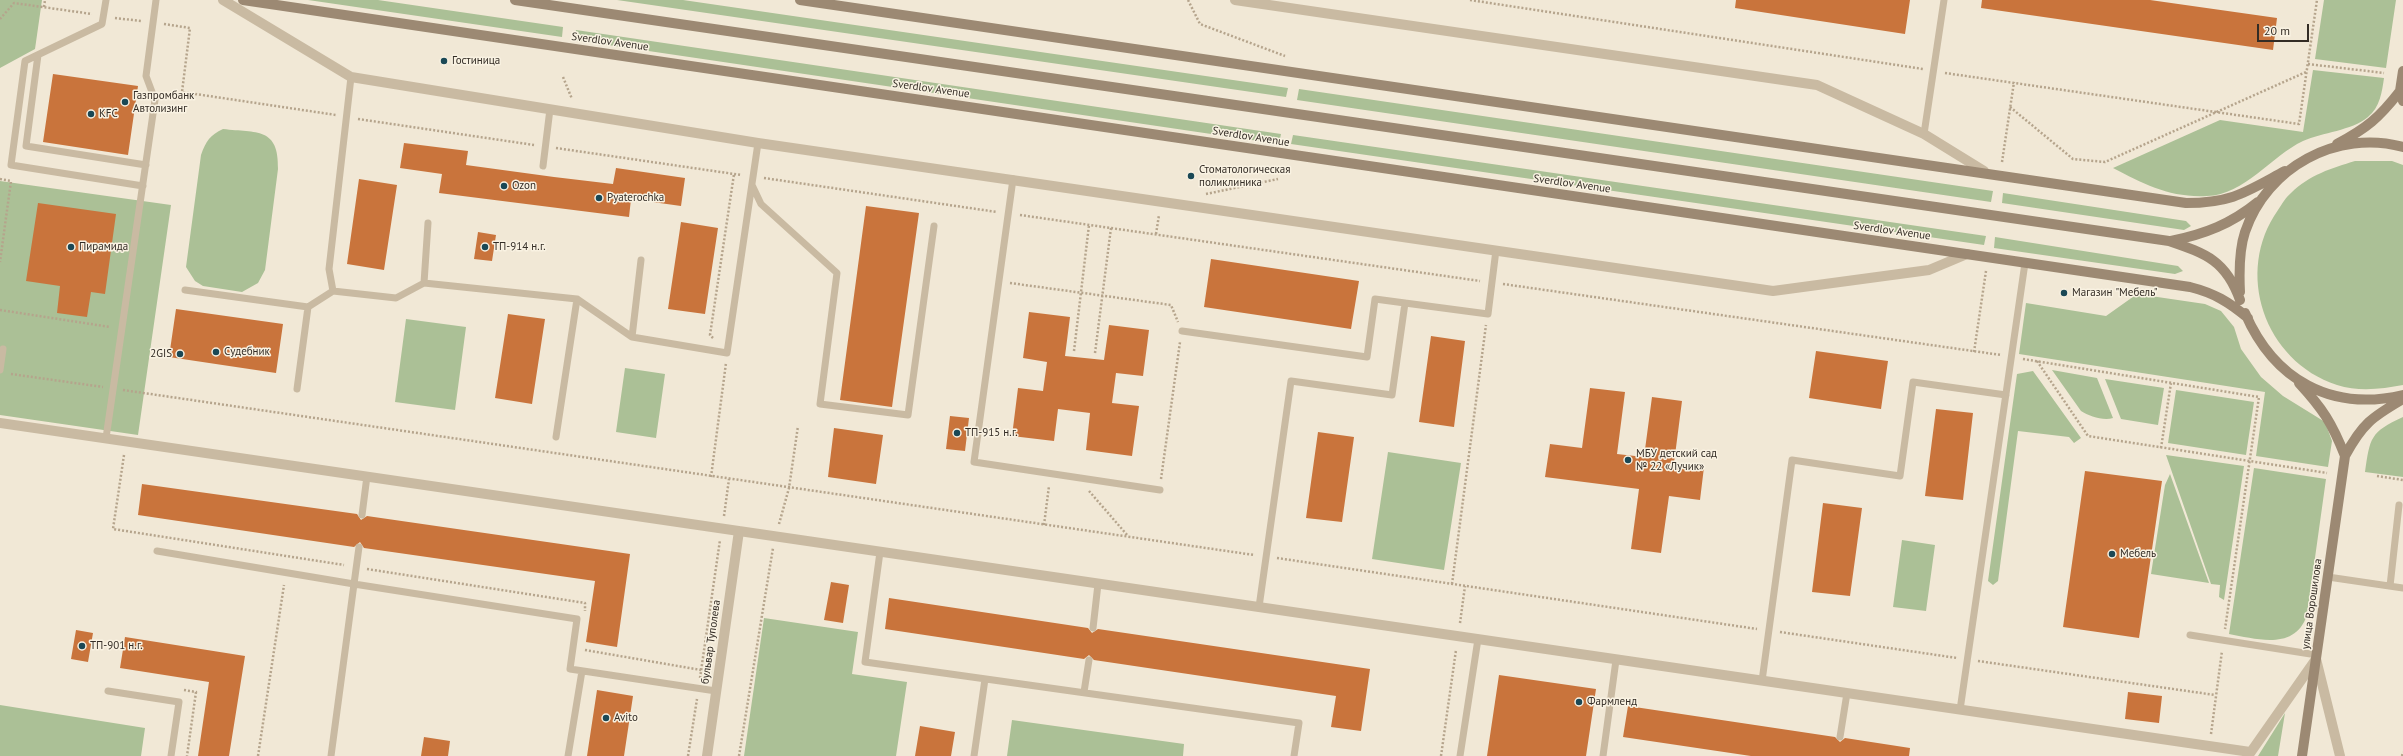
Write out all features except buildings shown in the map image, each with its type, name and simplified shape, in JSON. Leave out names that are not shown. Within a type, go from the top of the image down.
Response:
[{"type":"main road","name":"Sverdlov Avenue","points":[[243,0],[2190,287],[2212,293],[2230,302],[2248,318]]},
{"type":"main road","points":[[515,0],[2169,241],[2202,252],[2218,263],[2228,273],[2248,318],[2269,355],[2293,377],[2322,408],[2333,426],[2345,456]]},
{"type":"main road","points":[[800,0],[1984,171],[2186,202],[2213,202],[2239,196],[2367,127],[2382,115],[2400,91]]},
{"type":"main road","points":[[2403,71],[2400,91],[2403,101]]},
{"type":"main road","points":[[2328,149],[2367,142],[2403,147]]},
{"type":"main road","points":[[2169,241],[2208,232],[2241,216],[2262,198],[2285,171]]},
{"type":"main road","points":[[2240,300],[2239,269],[2245,232],[2262,198]]},
{"type":"main road","points":[[2293,377],[2321,392],[2354,400],[2379,401],[2403,395]]},
{"type":"main road","points":[[2345,456],[2357,434],[2372,417],[2403,399]]},
{"type":"main road","name":"улица Ворошилова","points":[[2302,756],[2345,456]]},
{"type":"street","points":[[223,0],[351,77],[758,143],[1773,291],[1929,270],[1967,254]]},
{"type":"street","points":[[1236,0],[1254,1],[1817,85],[1924,134],[1984,171]]},
{"type":"street","points":[[0,423],[2210,746],[2249,754],[2316,657]]},
{"type":"street","name":"бульвар Туполева","points":[[706,756],[740,531]]},
{"type":"street","points":[[2316,657],[2340,756]]},
{"type":"lane","points":[[106,0],[102,24],[25,61],[11,165],[143,186]]},
{"type":"lane","points":[[106,438],[155,100],[146,76],[156,0]]},
{"type":"lane","points":[[1924,134],[1944,0]]},
{"type":"lane","points":[[38,55],[26,146],[146,165]]},
{"type":"lane","points":[[333,291],[329,269],[351,77]]},
{"type":"lane","points":[[543,166],[550,109]]},
{"type":"lane","points":[[185,290],[308,307],[333,291],[396,298],[424,283],[577,299],[632,337],[728,353],[758,143]]},
{"type":"lane","points":[[1013,179],[996,281],[974,462],[1160,490]]},
{"type":"lane","points":[[753,181],[762,204],[837,273],[820,404],[908,415],[934,226]]},
{"type":"lane","points":[[424,283],[428,223]]},
{"type":"lane","points":[[1182,331],[1367,357],[1375,299],[1488,314],[1496,250]]},
{"type":"lane","points":[[632,337],[641,260]]},
{"type":"lane","points":[[1960,710],[2025,263]]},
{"type":"lane","points":[[556,437],[577,299]]},
{"type":"lane","points":[[1259,607],[1291,382],[1392,395],[1405,302]]},
{"type":"lane","points":[[297,389],[308,307]]},
{"type":"lane","points":[[0,370],[3,350]]},
{"type":"lane","points":[[1762,681],[1792,460],[1900,476],[1913,382],[2006,395]]},
{"type":"lane","points":[[362,515],[367,476]]},
{"type":"lane","points":[[2390,586],[2399,505]]},
{"type":"lane","points":[[330,756],[359,547]]},
{"type":"lane","points":[[157,551],[577,619],[570,669],[716,691]]},
{"type":"lane","points":[[880,552],[865,662],[1299,723],[1294,756]]},
{"type":"lane","points":[[2328,577],[2403,588]]},
{"type":"lane","points":[[1093,628],[1098,584]]},
{"type":"lane","points":[[2190,635],[2316,657]]},
{"type":"lane","points":[[1460,756],[1478,639]]},
{"type":"lane","points":[[1084,692],[1089,660]]},
{"type":"lane","points":[[1603,756],[1616,660]]},
{"type":"lane","points":[[568,756],[582,671]]},
{"type":"lane","points":[[974,756],[985,679]]},
{"type":"lane","points":[[108,691],[180,702],[171,756]]},
{"type":"lane","points":[[1840,737],[1847,693]]},
{"type":"path","points":[[44,7],[45,0]]},
{"type":"path","points":[[1188,0],[1200,24],[1292,58]]},
{"type":"path","points":[[1470,0],[1933,71],[2299,124],[2317,0]]},
{"type":"path","points":[[0,19],[14,3],[190,28],[182,92],[734,174],[753,181],[1111,228],[1492,282],[2012,357],[2259,397],[2248,462],[2215,695],[2210,746]]},
{"type":"path","points":[[2308,64],[2384,73]]},
{"type":"path","points":[[2010,107],[2073,159],[2105,162],[2306,72]]},
{"type":"path","points":[[563,77],[579,114]]},
{"type":"path","points":[[2001,168],[2014,82]]},
{"type":"path","points":[[711,477],[728,353],[710,335],[734,174]]},
{"type":"path","points":[[0,179],[11,181],[0,262]]},
{"type":"path","points":[[1074,351],[1089,225]]},
{"type":"path","points":[[1095,353],[1111,228]]},
{"type":"path","points":[[1974,352],[1986,270]]},
{"type":"path","points":[[996,281],[1171,305],[1182,331],[1160,490]]},
{"type":"path","points":[[0,310],[116,328]]},
{"type":"path","points":[[1452,584],[1488,314]]},
{"type":"path","points":[[2036,361],[2088,436],[2248,462],[2327,473]]},
{"type":"path","points":[[8,374],[113,388],[711,477],[2215,695]]},
{"type":"path","points":[[2161,448],[2171,383]]},
{"type":"path","points":[[739,756],[775,536],[789,488],[798,426]]},
{"type":"path","points":[[1044,525],[1051,474]]},
{"type":"path","points":[[2377,476],[2403,480]]},
{"type":"path","points":[[1078,477],[1128,537]]},
{"type":"path","points":[[688,756],[729,479]]},
{"type":"path","points":[[258,756],[289,557]]},
{"type":"path","points":[[1441,756],[1465,586]]},
{"type":"path","points":[[2402,756],[2403,752]]},
{"type":"green space","points":[[0,0],[42,0],[35,49],[0,68]]},
{"type":"green space","points":[[308,0],[378,0],[563,27],[562,37]]},
{"type":"green space","points":[[617,0],[683,0],[1288,88],[1286,97]]},
{"type":"green space","points":[[2324,0],[2396,0],[2386,68],[2315,59]]},
{"type":"green space","points":[[576,30],[1281,134],[1279,144],[574,40]]},
{"type":"green space","points":[[2313,70],[2384,78],[2378,104],[2372,113],[2361,122],[2303,141],[2291,148],[2246,182],[2221,194],[2207,196],[2181,195],[2158,189],[2113,168],[2220,120],[2303,132]]},
{"type":"green space","points":[[1299,89],[1993,191],[1991,202],[1297,100]]},
{"type":"green space","points":[[223,129],[256,132],[264,135],[270,139],[275,146],[277,155],[278,169],[265,270],[258,283],[242,292],[203,286],[195,281],[186,267],[201,155],[209,139]]},
{"type":"green space","points":[[1293,135],[1986,236],[1984,245],[1291,144]]},
{"type":"green space","points":[[2355,161],[2392,161],[2403,165],[2403,385],[2379,389],[2354,389],[2337,385],[2312,373],[2291,356],[2275,335],[2264,312],[2258,286],[2258,260],[2265,234],[2278,210],[2289,195],[2305,181],[2329,169]]},
{"type":"green space","points":[[0,181],[171,205],[138,435],[0,415]]},
{"type":"green space","points":[[2003,193],[2186,221],[2191,226],[2184,230],[2002,203]]},
{"type":"green space","points":[[1995,237],[2178,266],[2183,271],[2175,274],[1994,248]]},
{"type":"green space","points":[[2137,294],[2205,304],[2221,311],[2234,327],[2241,349],[2261,377],[2283,396],[2325,422],[2332,441],[2328,467],[2256,456],[2265,392],[2019,354],[2026,303],[2106,316]]},
{"type":"green space","points":[[406,319],[466,327],[455,410],[395,402]]},
{"type":"green space","points":[[625,368],[665,374],[656,438],[616,432]]},
{"type":"green space","points":[[2052,370],[2097,378],[2113,418],[2096,418],[2081,411]]},
{"type":"green space","points":[[2033,371],[2081,438],[2074,443],[2069,437],[2018,431],[1998,581],[1993,585],[1988,581],[2017,374]]},
{"type":"green space","points":[[2105,379],[2164,388],[2158,425],[2121,419]]},
{"type":"green space","points":[[2176,390],[2254,402],[2246,455],[2168,443]]},
{"type":"green space","points":[[2403,417],[2403,477],[2365,472],[2368,451],[2374,437],[2384,427]]},
{"type":"green space","points":[[1388,452],[1461,463],[1444,570],[1372,559]]},
{"type":"green space","points":[[2166,455],[2244,466],[2224,600],[2219,597],[2220,585],[2211,584]]},
{"type":"green space","points":[[2254,468],[2326,479],[2307,615],[2301,626],[2294,634],[2274,640],[2263,640],[2229,634]]},
{"type":"green space","points":[[2170,474],[2209,583],[2151,574],[2165,485]]},
{"type":"green space","points":[[1902,540],[1935,545],[1926,611],[1893,607]]},
{"type":"green space","points":[[764,618],[858,632],[852,674],[907,682],[896,756],[744,756]]},
{"type":"green space","points":[[0,705],[145,728],[141,756],[0,756]]},
{"type":"green space","points":[[2285,713],[2278,756],[2258,756]]},
{"type":"green space","points":[[1012,720],[1184,744],[1183,756],[1007,756]]},
{"type":"place","name":"Гостиница","points":[[444,61]]},
{"type":"place","name":"Газпромбанк Автолизинг","points":[[125,102]]},
{"type":"place","name":"KFC","points":[[91,114]]},
{"type":"place","name":"Стоматологическая поликлиника","points":[[1191,176]]},
{"type":"place","name":"Ozon","points":[[504,186]]},
{"type":"place","name":"Pyaterochka","points":[[599,198]]},
{"type":"place","name":"Пирамида","points":[[71,247]]},
{"type":"place","name":"ТП-914 н.г.","points":[[485,247]]},
{"type":"place","name":"Магазин \"Мебель\"","points":[[2064,293]]},
{"type":"place","name":"Судебник","points":[[216,352]]},
{"type":"place","name":"2GIS","points":[[180,354]]},
{"type":"place","name":"ТП-915 н.г.","points":[[957,433]]},
{"type":"place","name":"МБУ детский сад № 22 «Лучик»","points":[[1628,460]]},
{"type":"place","name":"Мебель","points":[[2112,554]]},
{"type":"place","name":"ТП-901 н.г.","points":[[82,646]]},
{"type":"place","name":"Фармленд","points":[[1579,702]]},
{"type":"place","name":"Avito","points":[[606,718]]}]
